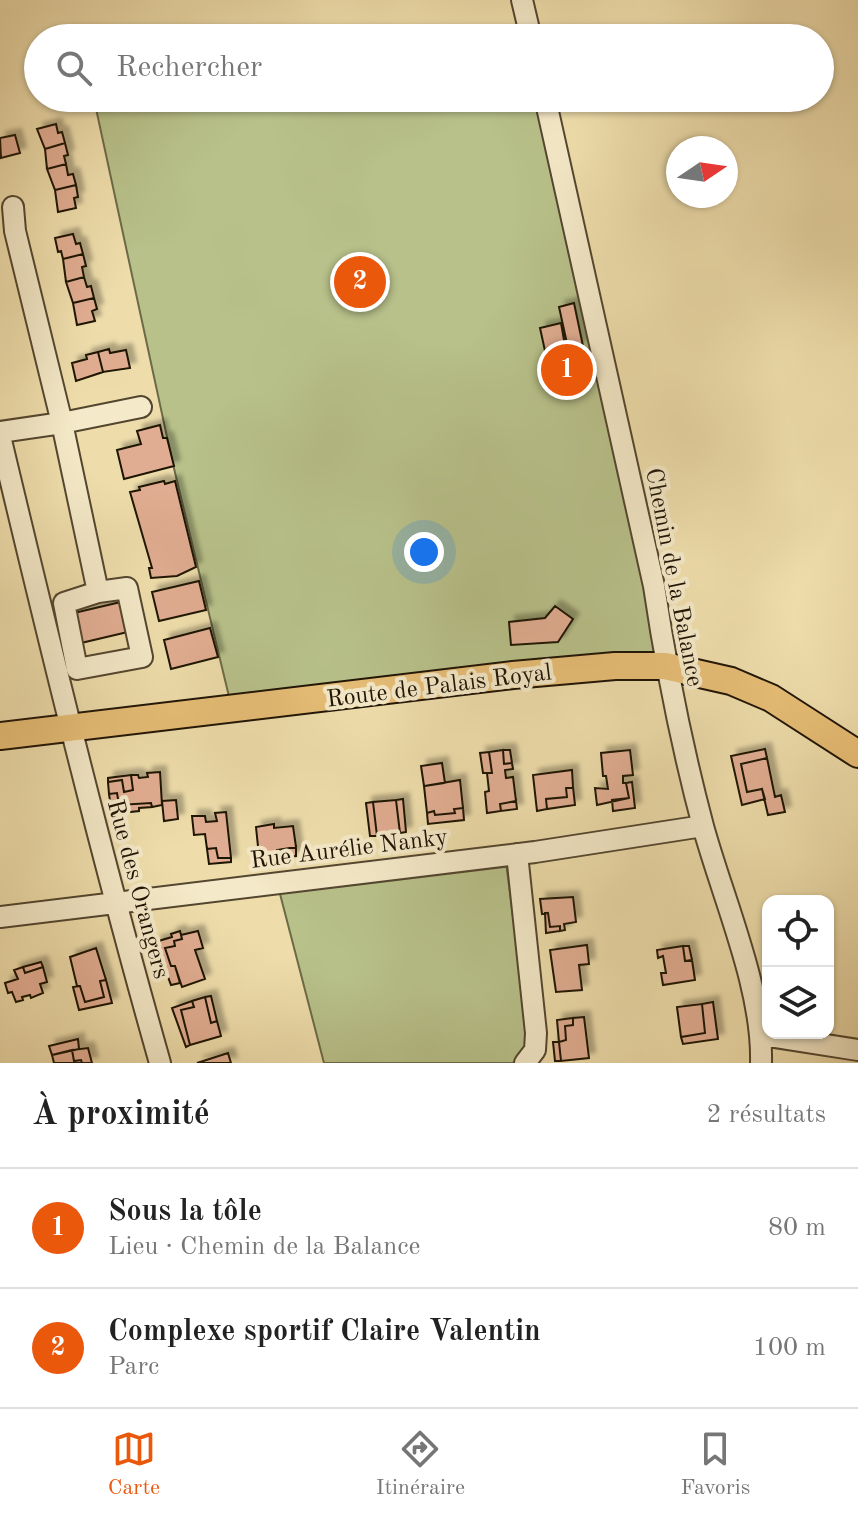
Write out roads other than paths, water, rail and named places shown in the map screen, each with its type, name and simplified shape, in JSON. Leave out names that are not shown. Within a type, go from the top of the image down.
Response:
[{"type":"main road","name":"Route de Palais Royal","points":[[0,736],[513,675],[615,666],[665,666],[731,681],[771,698],[858,754]]},
{"type":"street","points":[[522,0],[528,24]]},
{"type":"street","name":"Chemin de la Balance","points":[[548,112],[654,586],[665,666],[703,826],[755,1000],[762,1035],[761,1063]]},
{"type":"street","points":[[13,207],[15,231],[62,423],[98,592]]},
{"type":"street","points":[[0,434],[141,407]]},
{"type":"street","name":"Rue des Orangers","points":[[0,434],[114,901],[160,1063]]},
{"type":"street","points":[[127,588],[142,657],[77,669],[64,603],[98,592],[127,588]]},
{"type":"street","name":"Rue Aurélie Nanky","points":[[0,917],[517,854],[703,826]]},
{"type":"street","points":[[517,854],[536,1033],[535,1050],[525,1063]]},
{"type":"street","points":[[788,1039],[858,1050]]},
{"type":"place","name":"Complexe sportif Claire Valentin","points":[[360,282]]},
{"type":"place","name":"Sous la tôle","points":[[567,370]]}]
